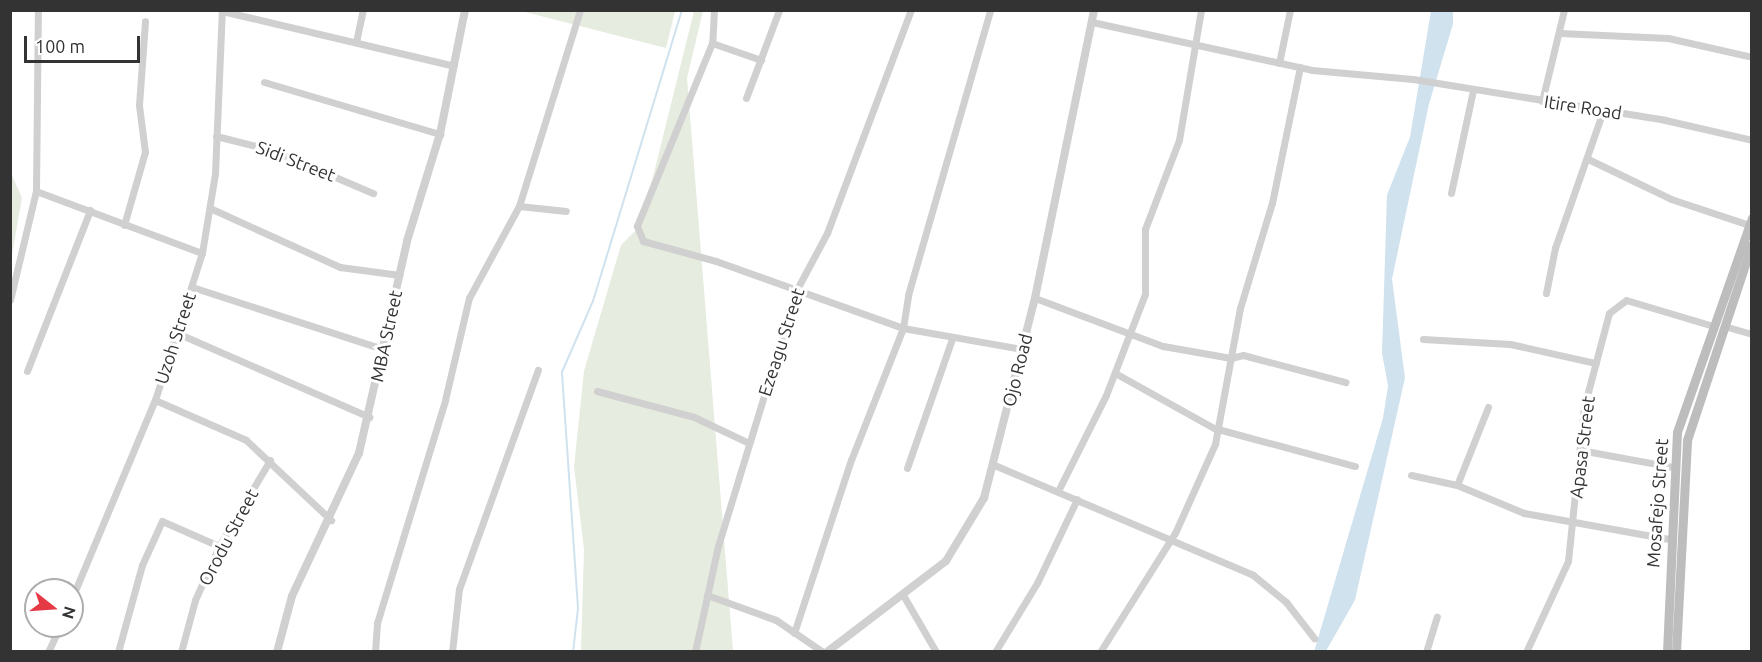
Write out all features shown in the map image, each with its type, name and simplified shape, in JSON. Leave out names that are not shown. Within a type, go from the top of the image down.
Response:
[{"type":"main road","points":[[1743,254],[1750,221]]},
{"type":"main road","points":[[1743,254],[1752,244]]},
{"type":"main road","name":"Mosafejo Street","points":[[1666,651],[1673,467],[1683,409],[1713,326],[1743,254]]},
{"type":"main road","name":"Mosafejo Street","points":[[1676,651],[1687,440],[1724,326],[1743,254]]},
{"type":"street","points":[[10,300],[36,191],[38,10]]},
{"type":"street","points":[[356,42],[363,10]]},
{"type":"street","name":"MBA Street","points":[[277,651],[292,596],[350,482],[369,417],[399,275],[440,134],[465,10]]},
{"type":"street","points":[[375,651],[377,623],[445,400],[469,298],[519,206],[580,10]]},
{"type":"street","points":[[714,10],[712,43],[637,226],[643,241],[903,328],[952,339],[1022,349]]},
{"type":"street","points":[[746,98],[778,10]]},
{"type":"street","name":"Ezeagu Street","points":[[695,651],[707,595],[749,443],[796,291],[826,233],[911,10]]},
{"type":"street","points":[[794,633],[854,451],[903,328],[908,295],[990,10]]},
{"type":"street","name":"Ojo Road","points":[[825,651],[903,595],[961,542],[984,498],[1035,298],[1094,10]]},
{"type":"street","points":[[1059,489],[1115,373],[1126,335],[1146,294],[1145,229],[1179,140],[1201,10]]},
{"type":"street","points":[[1279,63],[1290,10]]},
{"type":"street","points":[[1542,101],[1564,10]]},
{"type":"street","points":[[222,11],[454,66]]},
{"type":"street","name":"Uzoh Street","points":[[80,578],[155,400],[202,253],[212,208],[222,65],[222,11]]},
{"type":"street","points":[[124,225],[145,152],[139,105],[145,21]]},
{"type":"street","name":"Itire Road","points":[[1092,22],[1196,47],[1300,68],[1413,79],[1603,111],[1752,140]]},
{"type":"street","points":[[1560,33],[1668,38],[1752,57]]},
{"type":"street","points":[[712,43],[761,60]]},
{"type":"street","points":[[1100,651],[1168,542],[1215,444],[1214,428],[1300,68]]},
{"type":"street","points":[[264,82],[440,134]]},
{"type":"street","points":[[1451,193],[1473,90]]},
{"type":"street","points":[[1546,293],[1555,248],[1603,111]]},
{"type":"street","name":"Sidi Street","points":[[216,136],[272,150],[373,193]]},
{"type":"street","points":[[1588,159],[1671,199],[1750,221]]},
{"type":"street","points":[[36,191],[202,253]]},
{"type":"street","points":[[519,206],[566,211]]},
{"type":"street","points":[[212,208],[340,267],[399,275]]},
{"type":"street","points":[[27,371],[90,210]]},
{"type":"street","points":[[192,287],[383,349]]},
{"type":"street","points":[[1035,298],[1126,335],[1231,358],[1243,355],[1346,382]]},
{"type":"street","name":"Apasa Street","points":[[1526,651],[1562,577],[1574,523],[1580,450],[1608,313],[1619,301],[1713,326]]},
{"type":"street","points":[[1724,326],[1752,334]]},
{"type":"street","points":[[177,333],[369,417]]},
{"type":"street","points":[[907,468],[952,339]]},
{"type":"street","points":[[1423,339],[1510,344],[1596,363]]},
{"type":"street","points":[[452,651],[459,589],[538,370]]},
{"type":"street","points":[[1115,373],[1214,428],[1355,466]]},
{"type":"street","points":[[597,391],[694,417],[749,443]]},
{"type":"street","points":[[155,400],[233,432],[270,460],[331,520]]},
{"type":"street","points":[[1457,485],[1488,407]]},
{"type":"street","points":[[1580,450],[1673,467]]},
{"type":"street","name":"Orodu Street","points":[[182,651],[195,600],[219,546],[270,460]]},
{"type":"street","points":[[992,464],[1059,489],[1168,542],[1222,559],[1267,583],[1314,638]]},
{"type":"street","points":[[1411,475],[1457,485],[1524,513],[1669,539]]},
{"type":"street","points":[[995,651],[1037,583],[1077,499]]},
{"type":"street","points":[[118,651],[142,565],[162,521],[219,546]]},
{"type":"street","points":[[707,595],[741,604],[825,651]]},
{"type":"street","points":[[903,595],[936,651]]},
{"type":"street","points":[[1426,651],[1437,617]]},
{"type":"shaded area","points":[[521,11],[675,11],[666,48]]},
{"type":"shaded area","points":[[694,11],[703,11],[687,78],[733,651],[581,652],[584,549],[574,467],[584,371],[621,245],[635,231],[653,177]]},
{"type":"shaded area","points":[[11,173],[22,198],[11,260]]},
{"type":"water","points":[[1431,11],[1453,11],[1453,24],[1429,104],[1392,279],[1405,378],[1355,600],[1326,651],[1314,652],[1383,418],[1388,386],[1382,353],[1387,195],[1410,137]]},
{"type":"waterway","points":[[573,652],[578,608],[562,372],[593,301],[682,10]]}]
